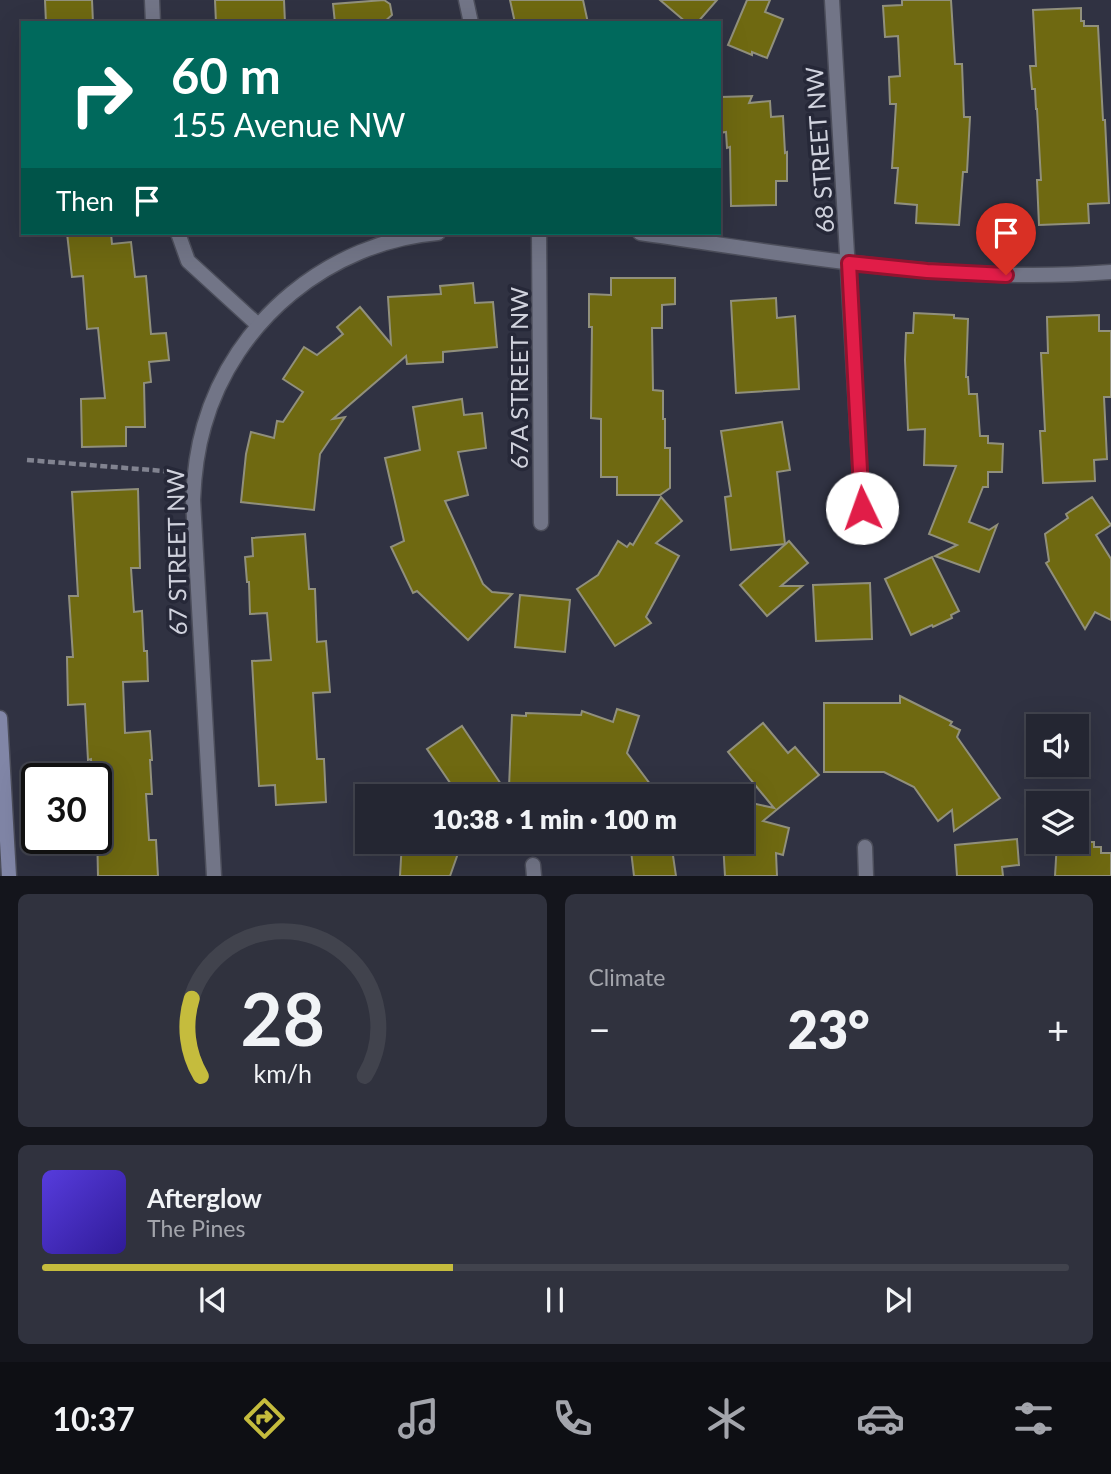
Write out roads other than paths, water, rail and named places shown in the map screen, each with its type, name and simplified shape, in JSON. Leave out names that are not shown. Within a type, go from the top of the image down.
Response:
[{"type":"main road","points":[[0,718],[9,876]]},
{"type":"street","points":[[152,0],[153,21]]},
{"type":"street","points":[[466,0],[471,21]]},
{"type":"street","name":"68 STREET NW","points":[[832,0],[862,508]]},
{"type":"street","points":[[179,235],[188,261],[258,325]]},
{"type":"street","name":"67 STREET NW","points":[[214,876],[193,500],[194,473],[204,424],[230,363],[258,325],[288,296],[319,273],[352,255],[413,235]]},
{"type":"street","name":"67A STREET NW","points":[[539,235],[541,523]]},
{"type":"street","points":[[654,235],[916,270],[1006,275],[1111,272]]},
{"type":"street","points":[[865,847],[866,876]]}]
